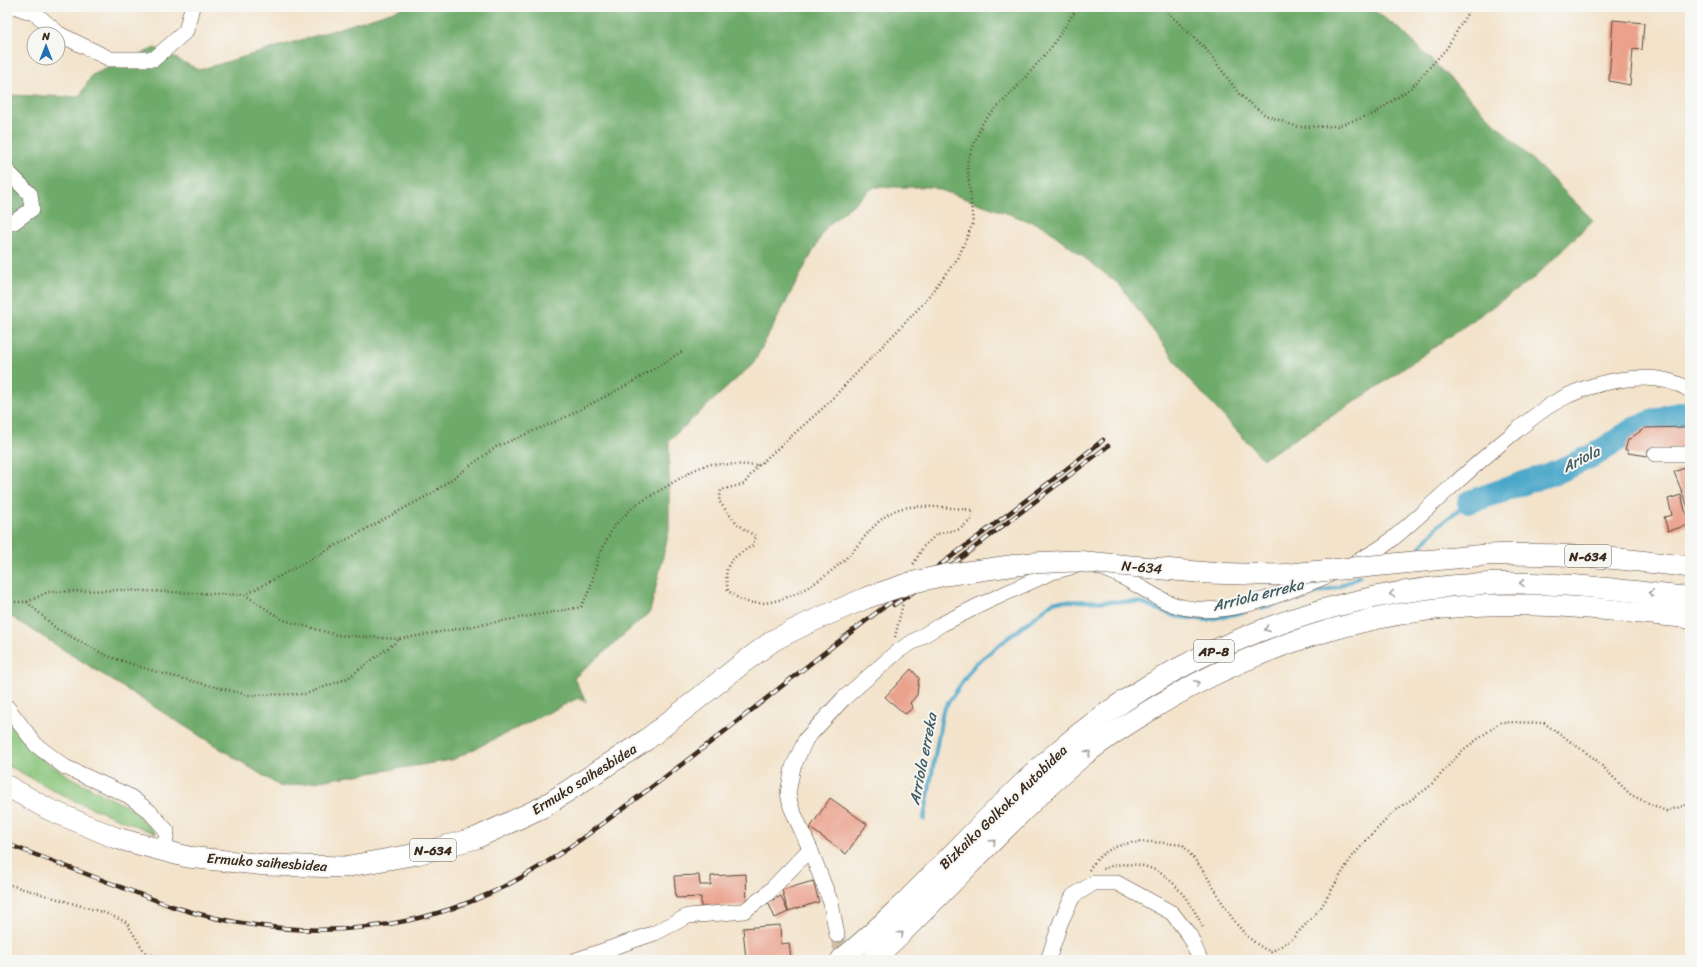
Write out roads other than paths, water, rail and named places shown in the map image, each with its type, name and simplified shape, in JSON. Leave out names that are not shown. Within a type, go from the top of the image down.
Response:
[{"type":"highway","name":"N-634","points":[[808,623],[866,598],[910,583],[959,573],[1031,563],[1075,561],[1208,573],[1280,575],[1485,555],[1550,554],[1690,566]]},
{"type":"highway","name":"Bizkaiko Golkoko Autobidea","points":[[841,960],[911,896],[1010,795],[1057,752],[1115,708],[1174,671],[1231,643],[1280,624],[1338,606],[1422,589],[1480,584],[1530,583],[1604,588],[1690,598]]},
{"type":"highway","name":"Bizkaiko Golkoko Autobidea","points":[[873,960],[917,919],[1022,812],[1079,760],[1128,724],[1182,690],[1241,661],[1290,642],[1343,626],[1389,616],[1427,610],[1486,605],[1531,604],[1602,609],[1690,618]]},
{"type":"highway","name":"Ermuko saihesbidea","points":[[7,786],[48,809],[116,838],[188,857],[266,865],[344,867],[417,854],[476,838],[543,807],[646,740],[774,640],[808,623]]},
{"type":"street","points":[[16,7],[36,14],[59,34],[110,58],[154,59],[186,31],[192,7]]},
{"type":"street","points":[[7,171],[30,194],[32,209],[14,222],[7,224]]},
{"type":"street","points":[[837,935],[831,903],[810,849],[791,807],[788,793],[793,767],[806,739],[821,720],[891,657],[942,624],[1052,572],[1080,564],[1102,568],[1168,602],[1194,610],[1221,609],[1266,599],[1348,567],[1389,542],[1497,446],[1551,404],[1575,392],[1620,379],[1650,378],[1681,385],[1690,390]]},
{"type":"street","points":[[1655,454],[1690,454]]},
{"type":"street","points":[[7,707],[36,745],[65,768],[129,796],[149,811],[167,831],[164,850]]},
{"type":"street","points":[[576,960],[655,933],[688,916],[744,911],[766,895],[810,849]]},
{"type":"street","points":[[1048,960],[1061,921],[1073,896],[1094,883],[1117,883],[1172,913],[1190,936],[1200,960]]},
{"type":"waterway","name":"Ariola","points":[[1469,502],[1561,470],[1596,454],[1637,427],[1669,416],[1690,412]]},
{"type":"waterway","name":"Arriola erreka","points":[[1413,555],[1439,525],[1469,502]]},
{"type":"waterway","name":"Arriola erreka","points":[[1261,608],[1338,587],[1360,576]]},
{"type":"waterway","name":"Arriola erreka","points":[[924,819],[943,710],[975,664],[1055,601],[1140,602],[1174,616],[1206,620],[1244,612]]},
{"type":"tunnel","points":[[837,935],[844,960]]},
{"type":"railway","points":[[7,844],[171,906],[214,918],[257,925],[301,929],[344,929],[387,924],[429,915],[471,902],[511,883],[559,855],[682,764],[859,626],[1103,440]]},
{"type":"railway","points":[[894,605],[933,579],[1108,446]]}]
